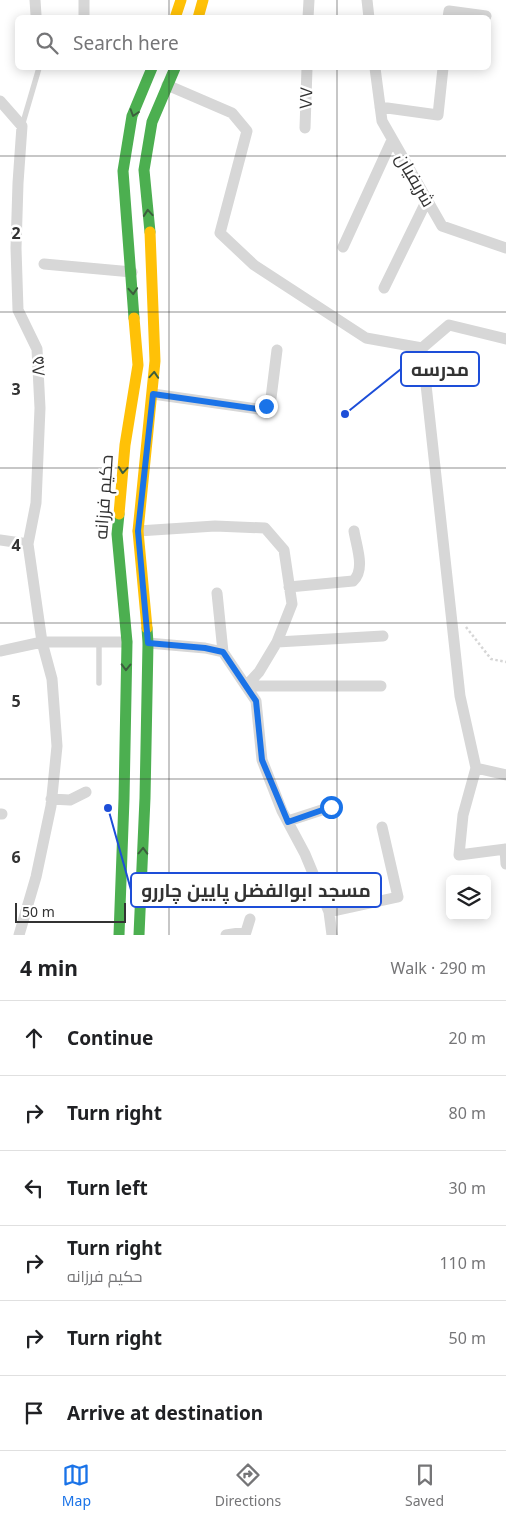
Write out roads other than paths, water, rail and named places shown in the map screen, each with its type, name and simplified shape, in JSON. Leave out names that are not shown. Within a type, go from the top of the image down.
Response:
[{"type":"street","points":[[35,0],[36,15]]},
{"type":"street","points":[[84,0],[84,15]]},
{"type":"street","points":[[176,15],[181,0]]},
{"type":"street","points":[[199,15],[203,0]]},
{"type":"street","points":[[308,15],[309,0]]},
{"type":"street","points":[[367,0],[369,15]]},
{"type":"street","points":[[448,15],[449,11],[479,15]]},
{"type":"street","name":"حکیم فرزانه","points":[[119,935],[127,642],[116,534],[125,445],[138,365],[123,170],[132,116],[151,70]]},
{"type":"street","name":"حکیم فرزانه","points":[[139,935],[145,798],[148,643],[138,531],[153,394],[155,352],[150,234],[144,170],[152,122],[174,70]]},
{"type":"street","name":"۷۷","points":[[305,128],[307,70]]},
{"type":"street","name":"شریفیان","points":[[375,70],[382,121],[442,226],[506,248]]},
{"type":"street","points":[[380,107],[438,115],[443,70]]},
{"type":"street","points":[[166,86],[232,113],[247,131],[220,234],[254,265],[366,338],[422,348],[450,325],[506,339]]},
{"type":"street","points":[[0,101],[22,126]]},
{"type":"street","name":"۸۵","points":[[20,935],[36,877],[51,799],[57,746],[52,679],[42,642],[28,544],[36,503],[40,408],[37,349],[18,310],[16,248],[22,126]]},
{"type":"street","points":[[343,247],[392,140]]},
{"type":"street","points":[[384,288],[427,200]]},
{"type":"street","points":[[44,264],[132,272]]},
{"type":"street","points":[[422,348],[460,696],[476,768],[463,815],[459,856],[506,849],[506,864]]},
{"type":"street","points":[[153,394],[258,409],[266,406],[271,398],[277,350]]},
{"type":"street","points":[[125,445],[146,447]]},
{"type":"street","points":[[138,531],[215,526],[266,528],[284,550],[292,604],[277,642],[259,672],[246,686]]},
{"type":"street","points":[[290,587],[353,581],[358,577],[360,570],[354,531]]},
{"type":"street","points":[[0,540],[28,544]]},
{"type":"street","points":[[217,593],[223,652],[256,701],[262,760],[288,822],[306,854],[329,912],[332,935]]},
{"type":"street","points":[[277,642],[383,636]]},
{"type":"street","points":[[0,651],[42,642],[127,642],[205,648],[223,652]]},
{"type":"street","points":[[246,686],[381,686]]},
{"type":"street","points":[[476,768],[506,775]]},
{"type":"street","points":[[51,799],[70,800],[86,792]]},
{"type":"street","points":[[288,822],[331,807]]},
{"type":"street","points":[[329,912],[398,897],[382,827]]},
{"type":"street","points":[[226,935],[246,932],[250,919]]},
{"type":"lane","points":[[22,126],[38,70]]},
{"type":"lane","points":[[99,642],[99,683]]},
{"type":"place","name":"مدرسه","points":[[345,414]]},
{"type":"place","name":"مسجد ابوالفضل پایین چاررو","points":[[108,808]]}]
